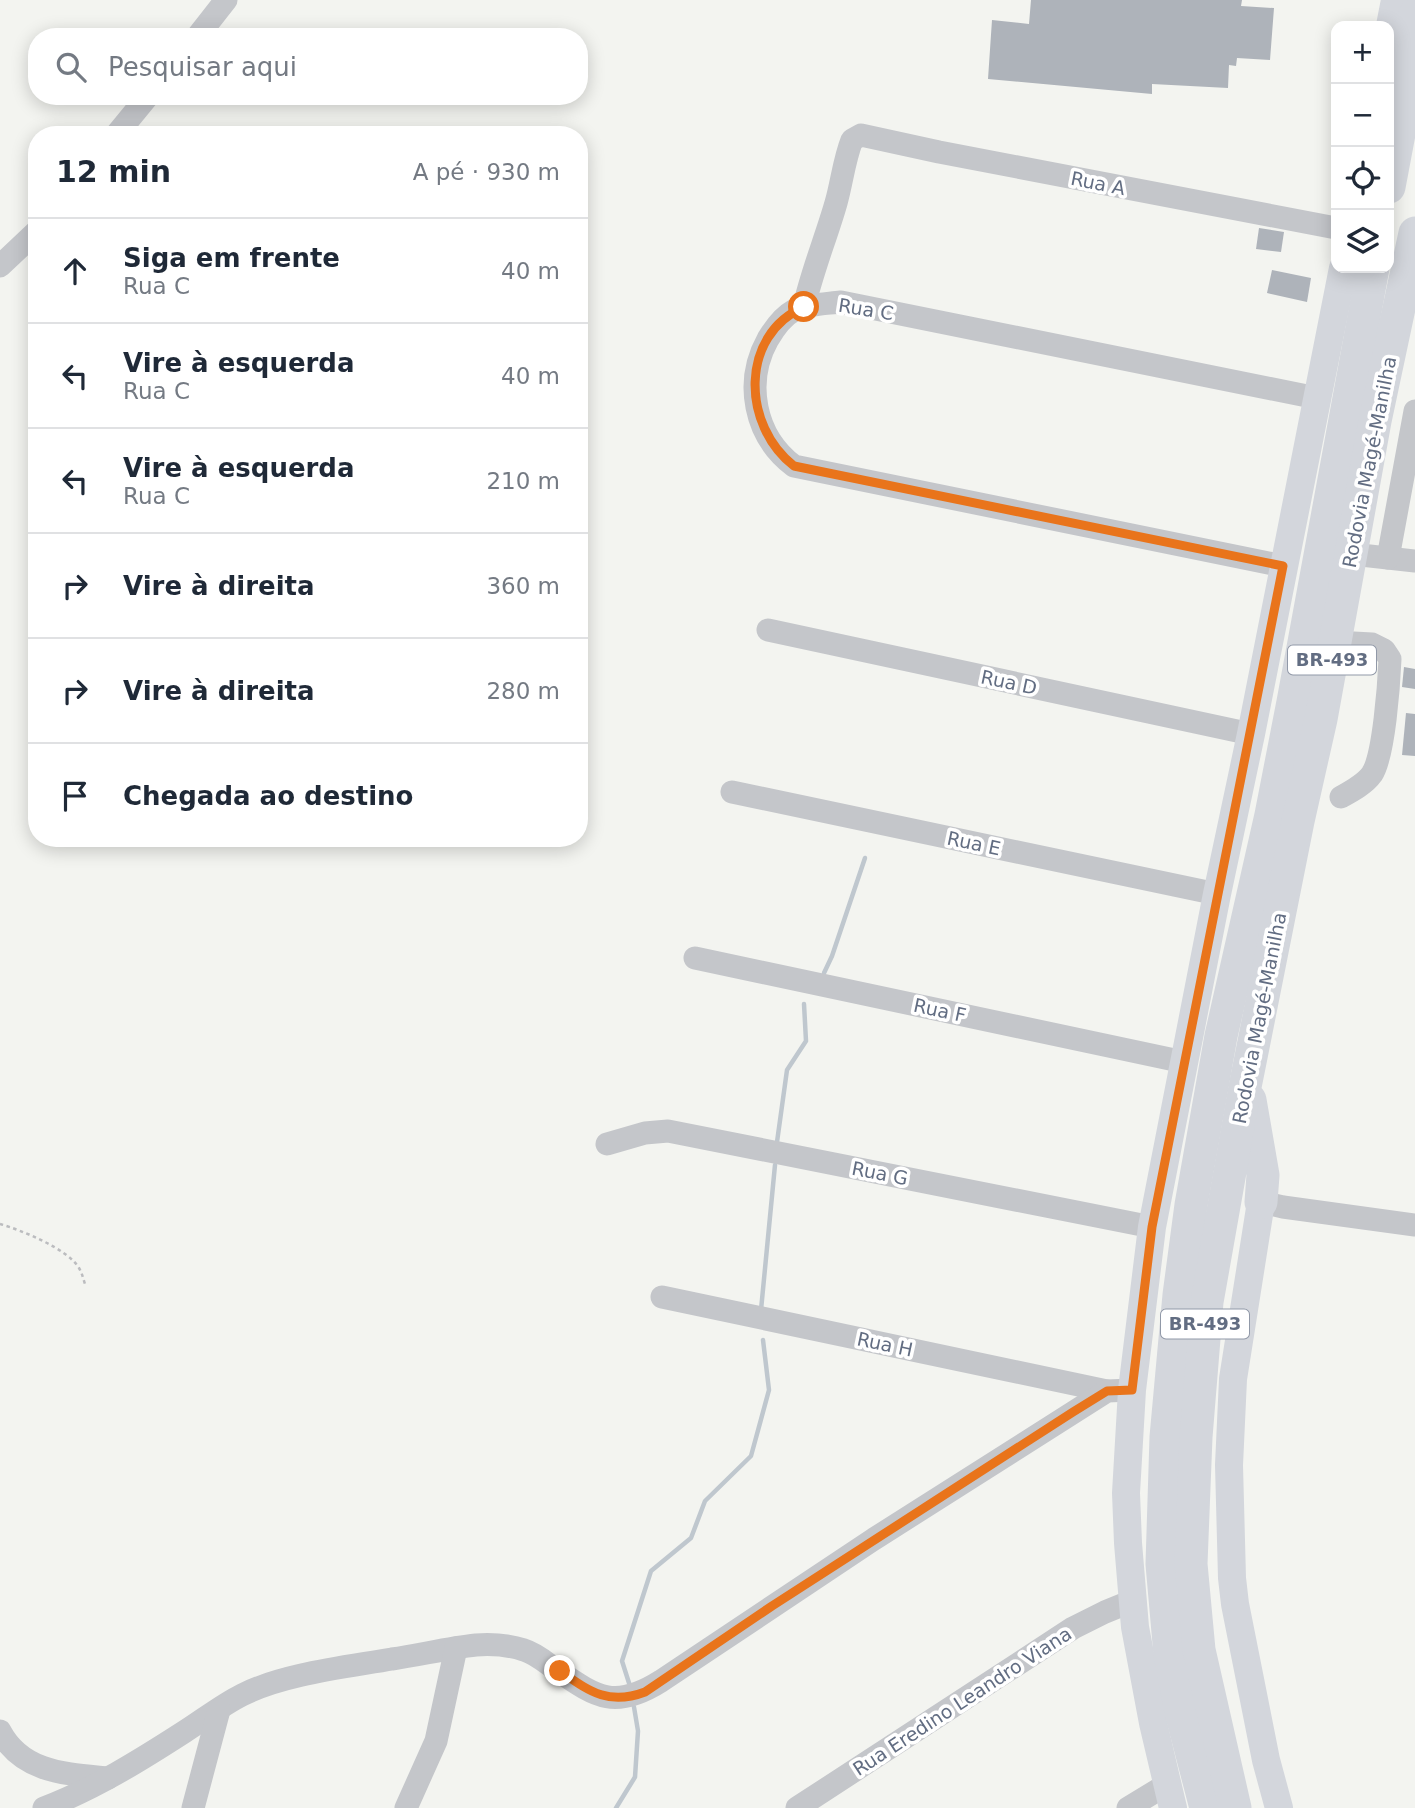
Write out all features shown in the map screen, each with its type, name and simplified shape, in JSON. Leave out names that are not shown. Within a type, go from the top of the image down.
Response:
[{"type":"highway","points":[[1390,84],[1415,15]]},
{"type":"highway","points":[[1394,160],[1415,49]]},
{"type":"highway","name":"Rodovia Magé-Manilha","points":[[1177,1564],[1196,1437],[1207,1302],[1245,1087],[1297,821],[1321,719],[1375,421],[1415,233]]},
{"type":"highway","name":"Rodovia Magé-Manilha","points":[[1206,1808],[1181,1712],[1185,1653],[1166,1437],[1179,1295],[1191,1205],[1220,1036],[1268,828],[1372,273]]},
{"type":"highway","points":[[1245,1087],[1250,1099],[1263,1175],[1261,1202]]},
{"type":"highway","name":"Rodovia Magé-Manilha","points":[[1185,1653],[1235,1808]]},
{"type":"main road","points":[[1391,21],[1395,0]]},
{"type":"main road","points":[[1169,1797],[1134,1614],[1120,1390],[1342,273]]},
{"type":"main road","points":[[1261,1202],[1233,1378],[1229,1465],[1233,1591],[1266,1760],[1279,1808]]},
{"type":"main road","points":[[1134,1614],[1233,1591]]},
{"type":"street","points":[[204,28],[226,0]]},
{"type":"street","points":[[123,126],[141,105]]},
{"type":"street","name":"Rua A","points":[[804,307],[810,278],[836,203],[847,152],[852,140],[861,135],[1331,227]]},
{"type":"street","points":[[0,266],[28,240]]},
{"type":"street","name":"Rua C","points":[[1283,566],[794,466],[782,457],[765,432],[754,386],[755,370],[770,336],[791,312],[804,307],[841,302],[1317,398]]},
{"type":"street","points":[[1388,558],[1415,411]]},
{"type":"street","points":[[1352,554],[1415,561]]},
{"type":"street","name":"Rua D","points":[[768,630],[1251,734]]},
{"type":"street","points":[[1335,642],[1373,644],[1384,650],[1390,659],[1378,761],[1367,781],[1341,797]]},
{"type":"street","name":"Rua E","points":[[732,792],[1217,894]]},
{"type":"street","name":"Rua F","points":[[695,958],[1184,1062]]},
{"type":"street","name":"Rua G","points":[[607,1144],[645,1133],[668,1131],[1152,1227]]},
{"type":"street","points":[[1261,1202],[1415,1225]]},
{"type":"street","name":"Rua H","points":[[662,1297],[1120,1390]]},
{"type":"street","points":[[44,1808],[108,1778],[243,1694],[280,1681],[347,1667],[456,1648],[484,1645],[516,1648],[540,1658],[584,1688],[604,1697],[637,1695],[863,1546],[1120,1390]]},
{"type":"street","name":"Rua Eredino Leandro Viana","points":[[797,1808],[1073,1628],[1105,1612],[1134,1614]]},
{"type":"street","points":[[407,1808],[436,1741],[456,1648]]},
{"type":"street","points":[[193,1808],[219,1710]]},
{"type":"street","points":[[0,1731],[19,1754],[42,1768],[53,1772],[108,1778]]},
{"type":"street","points":[[1128,1808],[1169,1797]]},
{"type":"path","points":[[0,1224],[39,1239],[72,1259],[82,1272],[85,1284]]},
{"type":"building","points":[[1031,0],[1242,0],[1241,6],[1274,8],[1270,60],[1237,58],[1236,66],[1229,65],[1228,88],[1152,84],[1152,94],[988,79],[992,20],[1029,24]]},
{"type":"building","points":[[1259,228],[1284,232],[1281,252],[1256,249]]},
{"type":"building","points":[[1272,270],[1311,278],[1307,302],[1267,293]]},
{"type":"building","points":[[1404,667],[1415,669],[1415,689],[1402,687]]},
{"type":"building","points":[[1406,713],[1415,714],[1415,756],[1402,755]]},
{"type":"waterway","points":[[824,973],[865,858]]},
{"type":"waterway","points":[[777,1142],[787,1070],[806,1041],[804,1004]]},
{"type":"waterway","points":[[761,1310],[775,1165]]},
{"type":"waterway","points":[[629,1683],[622,1661],[651,1571],[691,1538],[705,1501],[751,1456],[769,1390],[763,1340]]},
{"type":"waterway","points":[[616,1808],[635,1777],[638,1731],[634,1707]]},
{"type":"route","points":[[560,1671],[584,1688],[604,1697],[626,1698],[645,1692],[874,1539],[1073,1412],[1107,1391],[1132,1390],[1152,1227],[1283,566],[794,466],[782,457],[765,432],[754,386],[755,370],[761,353],[780,322],[791,312],[804,307]]}]
